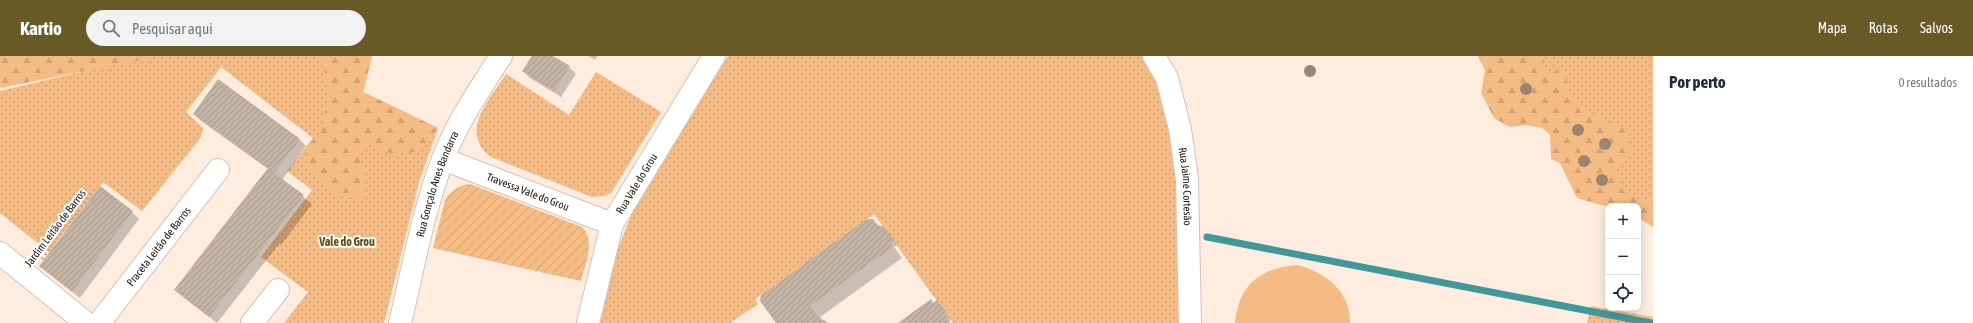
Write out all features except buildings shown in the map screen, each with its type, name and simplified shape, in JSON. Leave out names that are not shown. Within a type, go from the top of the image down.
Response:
[{"type":"street","name":"Rua Gonçalo Anes Bandarra","points":[[400,323],[432,193],[443,159],[456,129],[501,56]]},
{"type":"street","name":"Rua Vale do Grou","points":[[588,323],[612,224],[714,56]]},
{"type":"street","name":"Rua Jaime Cortesão","points":[[1154,56],[1167,78],[1180,129],[1187,179],[1190,323]]},
{"type":"street","name":"Travessa Vale do Grou","points":[[443,159],[612,224]]},
{"type":"street","name":"Praceta Leitão de Barros","points":[[99,323],[218,170]]},
{"type":"street","points":[[0,252],[86,323]]},
{"type":"street","points":[[252,323],[278,290]]},
{"type":"path","name":"Jardim Leitão de Barros","points":[[29,276],[95,189]]},
{"type":"green space","points":[[0,56],[160,56],[0,88]]},
{"type":"green space","points":[[148,56],[372,56],[363,92],[438,128],[419,182],[384,323],[284,323],[308,292],[261,257],[312,190],[287,171],[313,138],[221,67],[186,112],[203,128],[201,137],[142,211],[103,182],[49,252],[0,213],[0,91]]},
{"type":"green space","points":[[314,56],[372,56],[363,92],[438,128],[419,151],[392,156],[370,144],[358,153],[365,175],[364,199],[337,196],[311,174],[307,160],[311,142],[322,131],[327,96],[324,64]]},
{"type":"green space","points":[[728,56],[1144,56],[1156,78],[1165,101],[1178,172],[1184,323],[953,323],[874,214],[755,299],[758,304],[730,323],[598,323],[614,259],[632,213]]},
{"type":"green space","points":[[1478,56],[1543,56],[1549,76],[1558,69],[1565,72],[1569,88],[1580,106],[1601,117],[1606,126],[1614,122],[1626,128],[1627,141],[1632,147],[1630,157],[1620,160],[1616,174],[1621,181],[1619,187],[1629,196],[1653,201],[1653,227],[1641,219],[1641,203],[1605,203],[1605,206],[1577,198],[1560,163],[1551,159],[1550,135],[1542,128],[1527,125],[1510,127],[1494,118],[1481,93],[1485,70]]},
{"type":"green space","points":[[1515,56],[1653,56],[1653,213],[1641,207],[1641,203],[1630,203]]},
{"type":"green space","points":[[596,72],[661,112],[611,193],[605,196],[592,197],[491,157],[482,147],[477,137],[477,126],[480,116],[492,94],[506,74],[569,115]]},
{"type":"green space","points":[[470,184],[582,227],[586,233],[589,246],[581,281],[433,248],[445,200],[456,189]]},
{"type":"green space","points":[[1298,265],[1308,268],[1327,278],[1334,285],[1346,302],[1350,323],[1235,323],[1241,298],[1246,288],[1254,280],[1273,270]]},
{"type":"green space","points":[[1591,306],[1605,308],[1605,311],[1619,311],[1653,317],[1653,323],[1587,323]]},
{"type":"waterway","points":[[1207,237],[1651,323]]},
{"type":"district","name":"Vale do Grou","points":[[347,242]]}]
